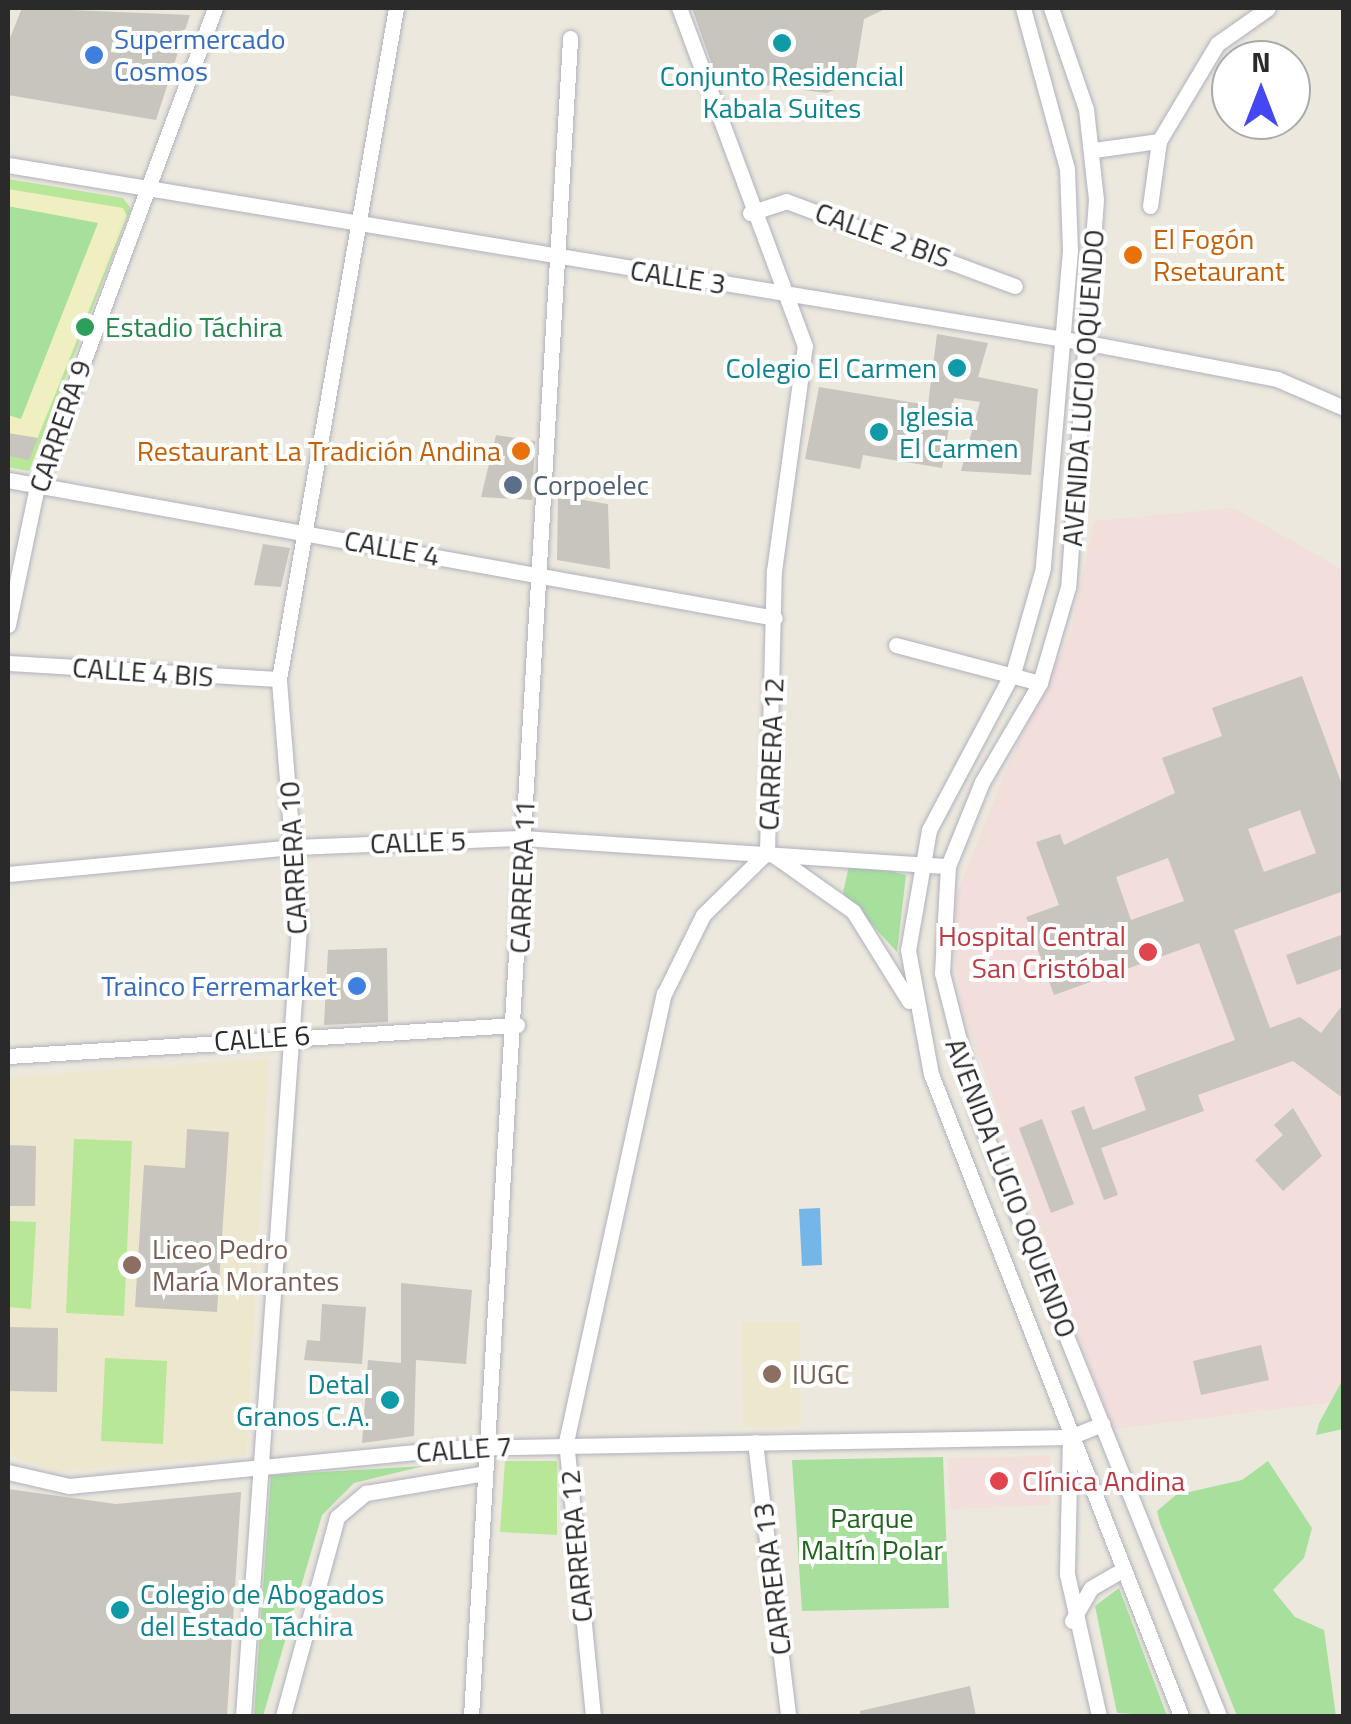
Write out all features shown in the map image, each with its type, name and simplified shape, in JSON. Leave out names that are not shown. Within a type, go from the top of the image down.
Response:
[{"type":"street","name":"CARRERA 9","points":[[8,625],[37,486],[215,8]]},
{"type":"street","name":"CARRERA 10","points":[[243,1716],[291,1036],[295,846],[279,680],[354,224],[396,8]]},
{"type":"street","name":"CARRERA 12","points":[[593,1716],[566,1442],[664,994],[704,914],[767,852],[775,618],[804,346],[750,213],[678,8]]},
{"type":"street","name":"AVENIDA LUCIO OQUENDO","points":[[1022,8],[1036,40],[1068,169],[1061,340],[1043,568],[1014,670],[920,860],[908,950],[914,1012],[953,1130],[1181,1716]]},
{"type":"street","name":"AVENIDA LUCIO OQUENDO","points":[[1051,8],[1094,150],[1088,343],[1068,587],[1040,683],[982,782],[948,866],[946,1012],[979,1119],[1219,1716]]},
{"type":"street","points":[[1150,206],[1159,141],[1218,44],[1268,8]]},
{"type":"street","points":[[1036,40],[1060,28]]},
{"type":"street","name":"CARRERA 11","points":[[471,1716],[480,1474],[516,1025],[554,255],[570,38]]},
{"type":"street","points":[[1094,150],[1159,141]]},
{"type":"street","name":"CALLE 3","points":[[8,164],[1088,343],[1277,380],[1344,408]]},
{"type":"street","name":"CALLE 2 BIS","points":[[750,213],[786,201],[805,206],[1015,286]]},
{"type":"street","name":"CALLE 4","points":[[8,480],[775,618]]},
{"type":"street","points":[[896,645],[1014,670],[1040,683]]},
{"type":"street","name":"CALLE 4 BIS","points":[[8,663],[279,680]]},
{"type":"street","name":"CALLE 5","points":[[8,874],[295,846],[523,838],[920,860],[948,866]]},
{"type":"street","points":[[767,852],[831,892],[880,944],[914,1012]]},
{"type":"street","points":[[831,892],[825,866],[849,856]]},
{"type":"street","name":"CALLE 6","points":[[8,1056],[516,1025]]},
{"type":"street","points":[[953,1130],[979,1119]]},
{"type":"street","name":"CALLE 7","points":[[8,1472],[69,1486],[259,1465],[482,1447],[566,1442],[1070,1437],[1102,1424]]},
{"type":"street","points":[[1070,1437],[1063,1494],[1072,1621],[1099,1716]]},
{"type":"street","name":"CARRERA 13","points":[[755,1442],[788,1716]]},
{"type":"street","points":[[284,1716],[336,1517],[366,1493],[480,1474]]},
{"type":"street","points":[[1072,1621],[1091,1588],[1124,1569]]},
{"type":"shaded area","name":"Hospital Central San Cristóbal","points":[[1234,508],[1343,570],[1343,1401],[1113,1429],[962,1010],[952,935],[958,892],[1007,767],[1071,632],[1094,521]]},
{"type":"shaded area","name":"Liceo Pedro María Morantes","points":[[269,1058],[246,1455],[55,1472],[8,1454],[8,1077]]},
{"type":"shaded area","name":"IUGC","points":[[742,1322],[800,1322],[801,1426],[743,1427]]},
{"type":"shaded area","name":"Clínica Andina","points":[[1050,1456],[1050,1505],[950,1509],[948,1458]]},
{"type":"green space","name":"Estadio Táchira","points":[[8,179],[123,198],[131,209],[29,471],[8,467],[8,456],[29,459],[127,216],[123,208],[8,189]]},
{"type":"green space","points":[[8,206],[99,222],[21,420],[8,415]]},
{"type":"green space","points":[[850,861],[906,875],[897,952],[843,893]]},
{"type":"green space","points":[[74,1139],[132,1141],[124,1316],[66,1313]]},
{"type":"green space","points":[[8,1221],[36,1222],[31,1309],[8,1307]]},
{"type":"green space","points":[[105,1358],[167,1361],[163,1444],[101,1441]]},
{"type":"green space","points":[[1343,1379],[1343,1429],[1316,1435],[1319,1423]]},
{"type":"green space","name":"Parque Maltín Polar","points":[[943,1457],[949,1608],[802,1611],[792,1460]]},
{"type":"green space","points":[[505,1461],[557,1461],[557,1535],[500,1532]]},
{"type":"green space","points":[[1268,1461],[1312,1528],[1304,1558],[1273,1590],[1295,1617],[1324,1630],[1336,1716],[1237,1716],[1160,1523],[1157,1511],[1176,1495],[1242,1480]]},
{"type":"green space","points":[[424,1466],[354,1483],[322,1515],[263,1716],[254,1716],[271,1475]]},
{"type":"green space","points":[[1119,1588],[1167,1716],[1117,1713],[1095,1606]]},
{"type":"sand","points":[[8,189],[123,208],[127,216],[38,438],[8,433],[8,415],[21,419],[98,223],[8,206]]},
{"type":"water","points":[[820,1208],[822,1265],[802,1266],[799,1209]]},
{"type":"building","name":"Supermercado Cosmos","points":[[22,8],[190,15],[156,120],[8,95],[8,43]]},
{"type":"building","name":"Conjunto Residencial Kabala Suites","points":[[692,8],[887,8],[864,19],[854,81],[827,93],[717,79]]},
{"type":"building","points":[[937,334],[988,343],[978,377],[1038,389],[1031,475],[961,471],[980,402],[954,398],[942,468],[863,455],[860,469],[805,459],[819,387],[928,405]]},
{"type":"building","points":[[8,433],[38,438],[29,460],[8,456]]},
{"type":"building","points":[[496,435],[535,441],[532,500],[481,497]]},
{"type":"building","points":[[558,496],[608,504],[610,569],[557,560]]},
{"type":"building","points":[[263,544],[290,548],[281,587],[254,585]]},
{"type":"building","points":[[1302,676],[1344,790],[1344,891],[1234,930],[1270,1028],[1300,1017],[1321,1033],[1344,1003],[1344,1099],[1293,1061],[1198,1095],[1204,1111],[1101,1148],[1118,1195],[1104,1200],[1071,1111],[1084,1106],[1093,1130],[1146,1110],[1134,1077],[1235,1040],[1199,943],[1054,995],[1026,917],[1059,905],[1036,842],[1060,834],[1064,845],[1175,793],[1162,758],[1222,736],[1212,708]],"holes":[[[1300,810],[1316,853],[1264,872],[1248,829]],[[1168,858],[1184,901],[1131,920],[1116,877]]]},
{"type":"building","points":[[1341,935],[1344,968],[1297,985],[1286,955]]},
{"type":"building","name":"Trainco Ferremarket","points":[[387,948],[388,1022],[324,1025],[328,950]]},
{"type":"building","points":[[1293,1108],[1322,1156],[1283,1191],[1255,1160],[1283,1135],[1274,1125]]},
{"type":"building","points":[[1042,1119],[1074,1204],[1051,1213],[1019,1128]]},
{"type":"building","points":[[187,1129],[229,1132],[217,1312],[135,1307],[144,1165],[185,1168]]},
{"type":"building","points":[[8,1145],[36,1146],[35,1206],[8,1206]]},
{"type":"building","points":[[401,1283],[472,1290],[466,1364],[416,1360],[414,1436],[362,1443],[368,1360],[401,1363]]},
{"type":"building","points":[[322,1304],[366,1307],[362,1364],[304,1360],[307,1340],[320,1341]]},
{"type":"building","points":[[8,1327],[58,1328],[57,1392],[8,1391]]},
{"type":"building","points":[[1261,1345],[1269,1380],[1201,1395],[1193,1361]]},
{"type":"building","name":"Colegio de Abogados del Estado Táchira","points":[[8,1489],[116,1504],[241,1492],[227,1716],[8,1716]]},
{"type":"building","points":[[970,1686],[976,1716],[860,1716],[860,1711]]},
{"type":"place","name":"Conjunto Residencial Kabala Suites","points":[[782,43]]},
{"type":"place","name":"Supermercado Cosmos","points":[[94,55]]},
{"type":"place","name":"El Fogón Rsetaurant","points":[[1133,255]]},
{"type":"place","name":"Estadio Táchira","points":[[85,327]]},
{"type":"place","name":"Colegio El Carmen","points":[[957,368]]},
{"type":"place","name":"Iglesia El Carmen","points":[[879,432]]},
{"type":"place","name":"Restaurant La Tradición Andina","points":[[521,451]]},
{"type":"place","name":"Corpoelec","points":[[513,485]]},
{"type":"place","name":"Hospital Central San Cristóbal","points":[[1148,952]]},
{"type":"place","name":"Trainco Ferremarket","points":[[357,986]]},
{"type":"place","name":"Liceo Pedro María Morantes","points":[[132,1265]]},
{"type":"place","name":"IUGC","points":[[772,1374]]},
{"type":"place","name":"Detal Granos C.A.","points":[[390,1400]]},
{"type":"place","name":"Clínica Andina","points":[[999,1481]]},
{"type":"place","name":"Colegio de Abogados del Estado Táchira","points":[[120,1610]]}]
